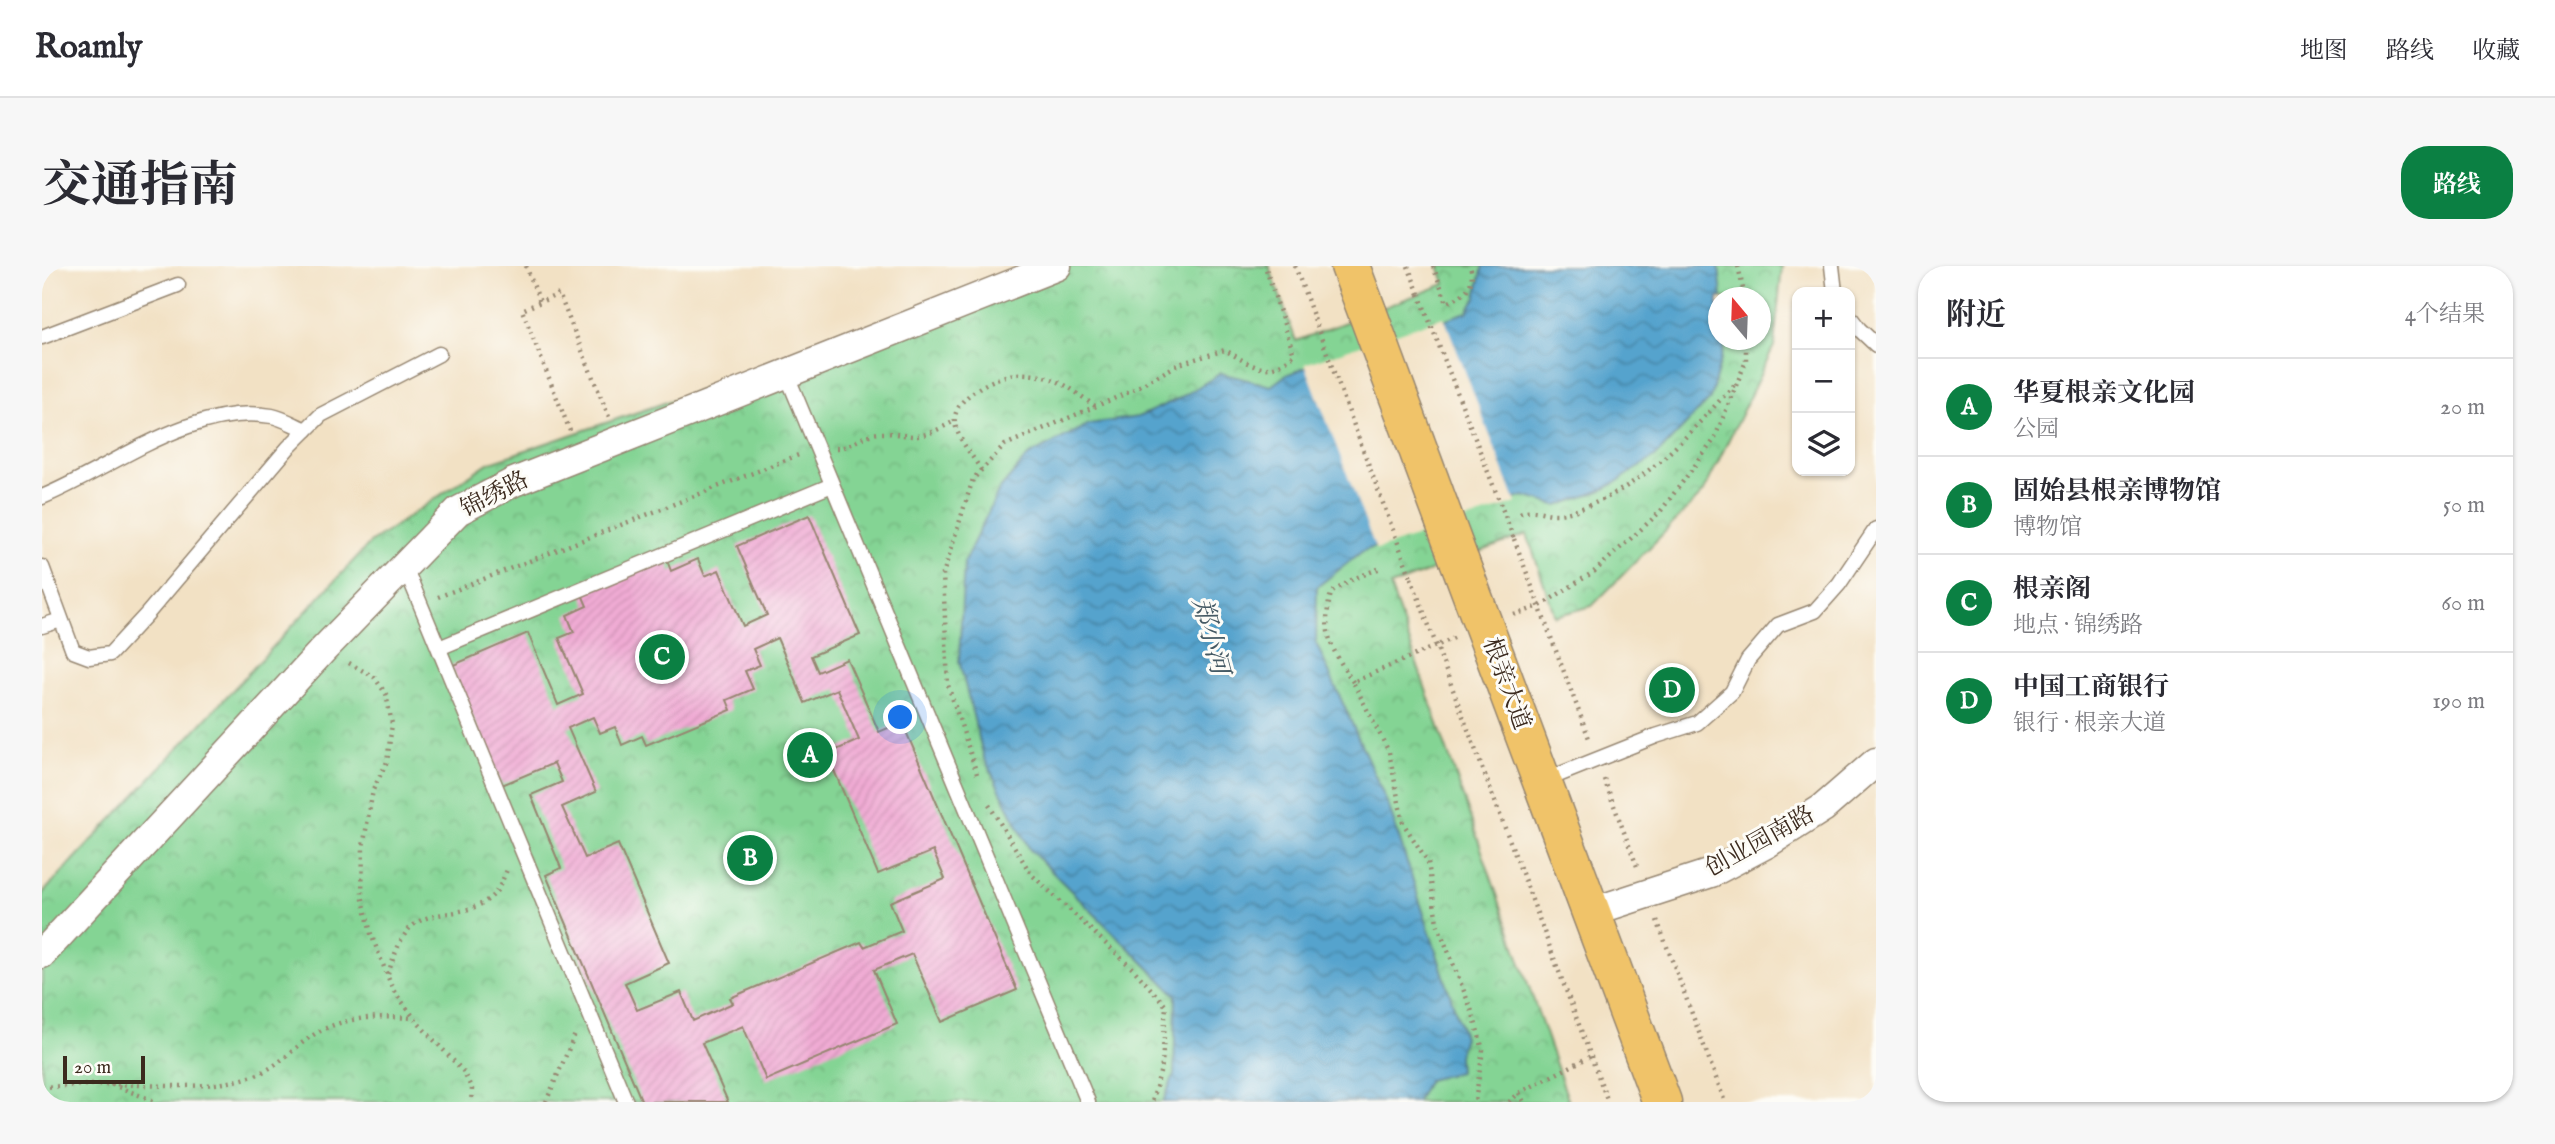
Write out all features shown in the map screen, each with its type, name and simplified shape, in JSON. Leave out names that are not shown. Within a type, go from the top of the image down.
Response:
[{"type":"main road","name":"根亲大道","points":[[1350,266],[1662,1102]]},
{"type":"street","name":"锦绣路","points":[[42,954],[323,650],[458,511],[514,482],[1057,266]]},
{"type":"street","name":"创业园南路","points":[[1591,912],[1711,873],[1769,844],[1823,808],[1876,762]]},
{"type":"lane","points":[[1832,266],[1834,287]]},
{"type":"lane","points":[[42,337],[177,285]]},
{"type":"lane","points":[[1855,324],[1876,345]]},
{"type":"lane","points":[[42,567],[72,651],[89,657],[110,654],[288,448],[321,415],[439,354]]},
{"type":"lane","points":[[786,373],[1088,1102]]},
{"type":"lane","points":[[42,497],[75,484],[132,450],[166,434],[199,424],[238,415],[272,416],[306,430]]},
{"type":"lane","points":[[439,648],[832,485]]},
{"type":"lane","points":[[1542,781],[1697,723],[1732,692],[1748,660],[1778,625],[1815,611],[1839,584],[1876,529]]},
{"type":"lane","points":[[405,567],[626,1102]]},
{"type":"lane","points":[[42,626],[61,620]]},
{"type":"path","points":[[526,266],[540,302]]},
{"type":"path","points":[[981,785],[948,685],[943,573],[973,479],[1005,445],[1127,393],[1179,364],[1225,350],[1257,368],[1267,370],[1283,365],[1294,355],[1265,266]]},
{"type":"path","points":[[1295,266],[1608,1102]]},
{"type":"path","points":[[1408,266],[1514,539],[1725,1102]]},
{"type":"path","points":[[1433,266],[1447,303],[1463,296],[1471,286],[1473,276],[1470,266]]},
{"type":"path","points":[[1738,266],[1743,287]]},
{"type":"path","points":[[580,456],[522,310],[540,302],[559,295],[618,441]]},
{"type":"path","points":[[1353,682],[1437,645],[1539,606],[1595,571],[1660,512],[1714,440],[1746,362],[1746,350]]},
{"type":"path","points":[[981,470],[960,437],[955,421],[958,408],[971,391],[1015,374],[1056,380],[1095,406]]},
{"type":"path","points":[[1520,513],[1528,509],[1555,514],[1580,509],[1615,495],[1665,459],[1739,380]]},
{"type":"path","points":[[420,603],[817,448],[844,448],[874,433],[915,436],[955,421]]},
{"type":"path","points":[[1383,567],[1353,579],[1331,593],[1325,617],[1334,652],[1353,682],[1389,752],[1403,823],[1428,862],[1437,923],[1473,1014],[1483,1050],[1475,1102]]},
{"type":"path","points":[[323,650],[374,677],[386,694],[392,724],[387,762],[373,790],[363,847],[362,895],[371,934],[393,990],[414,1018],[463,1071],[472,1089],[471,1102]]},
{"type":"path","points":[[985,798],[1031,874],[1134,970],[1166,1006],[1162,1065],[1152,1102]]},
{"type":"path","points":[[387,975],[397,948],[410,928],[430,915],[455,914],[474,907],[495,893],[520,844]]},
{"type":"path","points":[[547,1102],[587,1005]]},
{"type":"path","points":[[42,1087],[221,1084],[274,1066],[315,1034],[350,1020],[386,1016],[414,1018]]},
{"type":"path","points":[[1509,1102],[1519,1093],[1591,1056]]},
{"type":"path","points":[[110,1084],[157,1102]]},
{"type":"path","points":[[1519,1093],[1524,1102]]},
{"type":"green space","points":[[1067,266],[1269,266],[1296,341],[1445,284],[1439,266],[1782,266],[1774,346],[1703,493],[1592,606],[1555,616],[1527,534],[1390,586],[1569,1102],[42,1102],[42,894],[370,543],[488,463]]},
{"type":"water","name":"郑小河","points":[[1483,266],[1719,266],[1721,287],[1708,287],[1708,350],[1723,350],[1710,399],[1655,457],[1607,488],[1558,506],[1524,496],[1363,551],[1317,587],[1316,643],[1389,807],[1464,1037],[1458,1056],[1459,1072],[1428,1080],[1416,1102],[1163,1102],[1174,1075],[1176,995],[1030,850],[984,758],[959,661],[964,562],[999,490],[1028,456],[1089,424],[1138,417],[1180,398],[1221,373],[1271,386],[1286,375],[1299,370],[1467,312],[1476,297]]},
{"type":"pier","points":[[1444,317],[1516,503],[1376,550],[1305,364]]},
{"type":"building","points":[[809,515],[860,635],[811,656],[818,672],[847,659],[879,732],[902,722],[1017,990],[942,1022],[912,954],[874,970],[897,1024],[766,1080],[743,1026],[702,1043],[728,1102],[642,1102],[546,875],[561,868],[531,795],[562,782],[554,763],[502,785],[451,666],[528,633],[558,705],[583,694],[559,638],[574,632],[567,615],[587,606],[581,592],[665,555],[671,571],[698,559],[705,576],[719,570],[743,626],[767,615],[737,546]],"holes":[[[777,638],[805,703],[837,689],[859,740],[827,754],[878,874],[933,851],[945,879],[890,902],[902,931],[864,947],[861,942],[730,998],[733,1003],[693,1021],[681,992],[637,1010],[625,983],[669,963],[618,844],[585,858],[562,807],[596,792],[568,728],[593,717],[600,733],[615,727],[622,745],[642,736],[646,745],[731,710],[727,700],[753,689],[745,671],[760,665],[753,649]]]},
{"type":"place","name":"根亲阁","points":[[662,657]]},
{"type":"place","name":"中国工商银行","points":[[1672,690]]},
{"type":"place","name":"华夏根亲文化园","points":[[810,755]]},
{"type":"place","name":"固始县根亲博物馆","points":[[750,858]]}]
